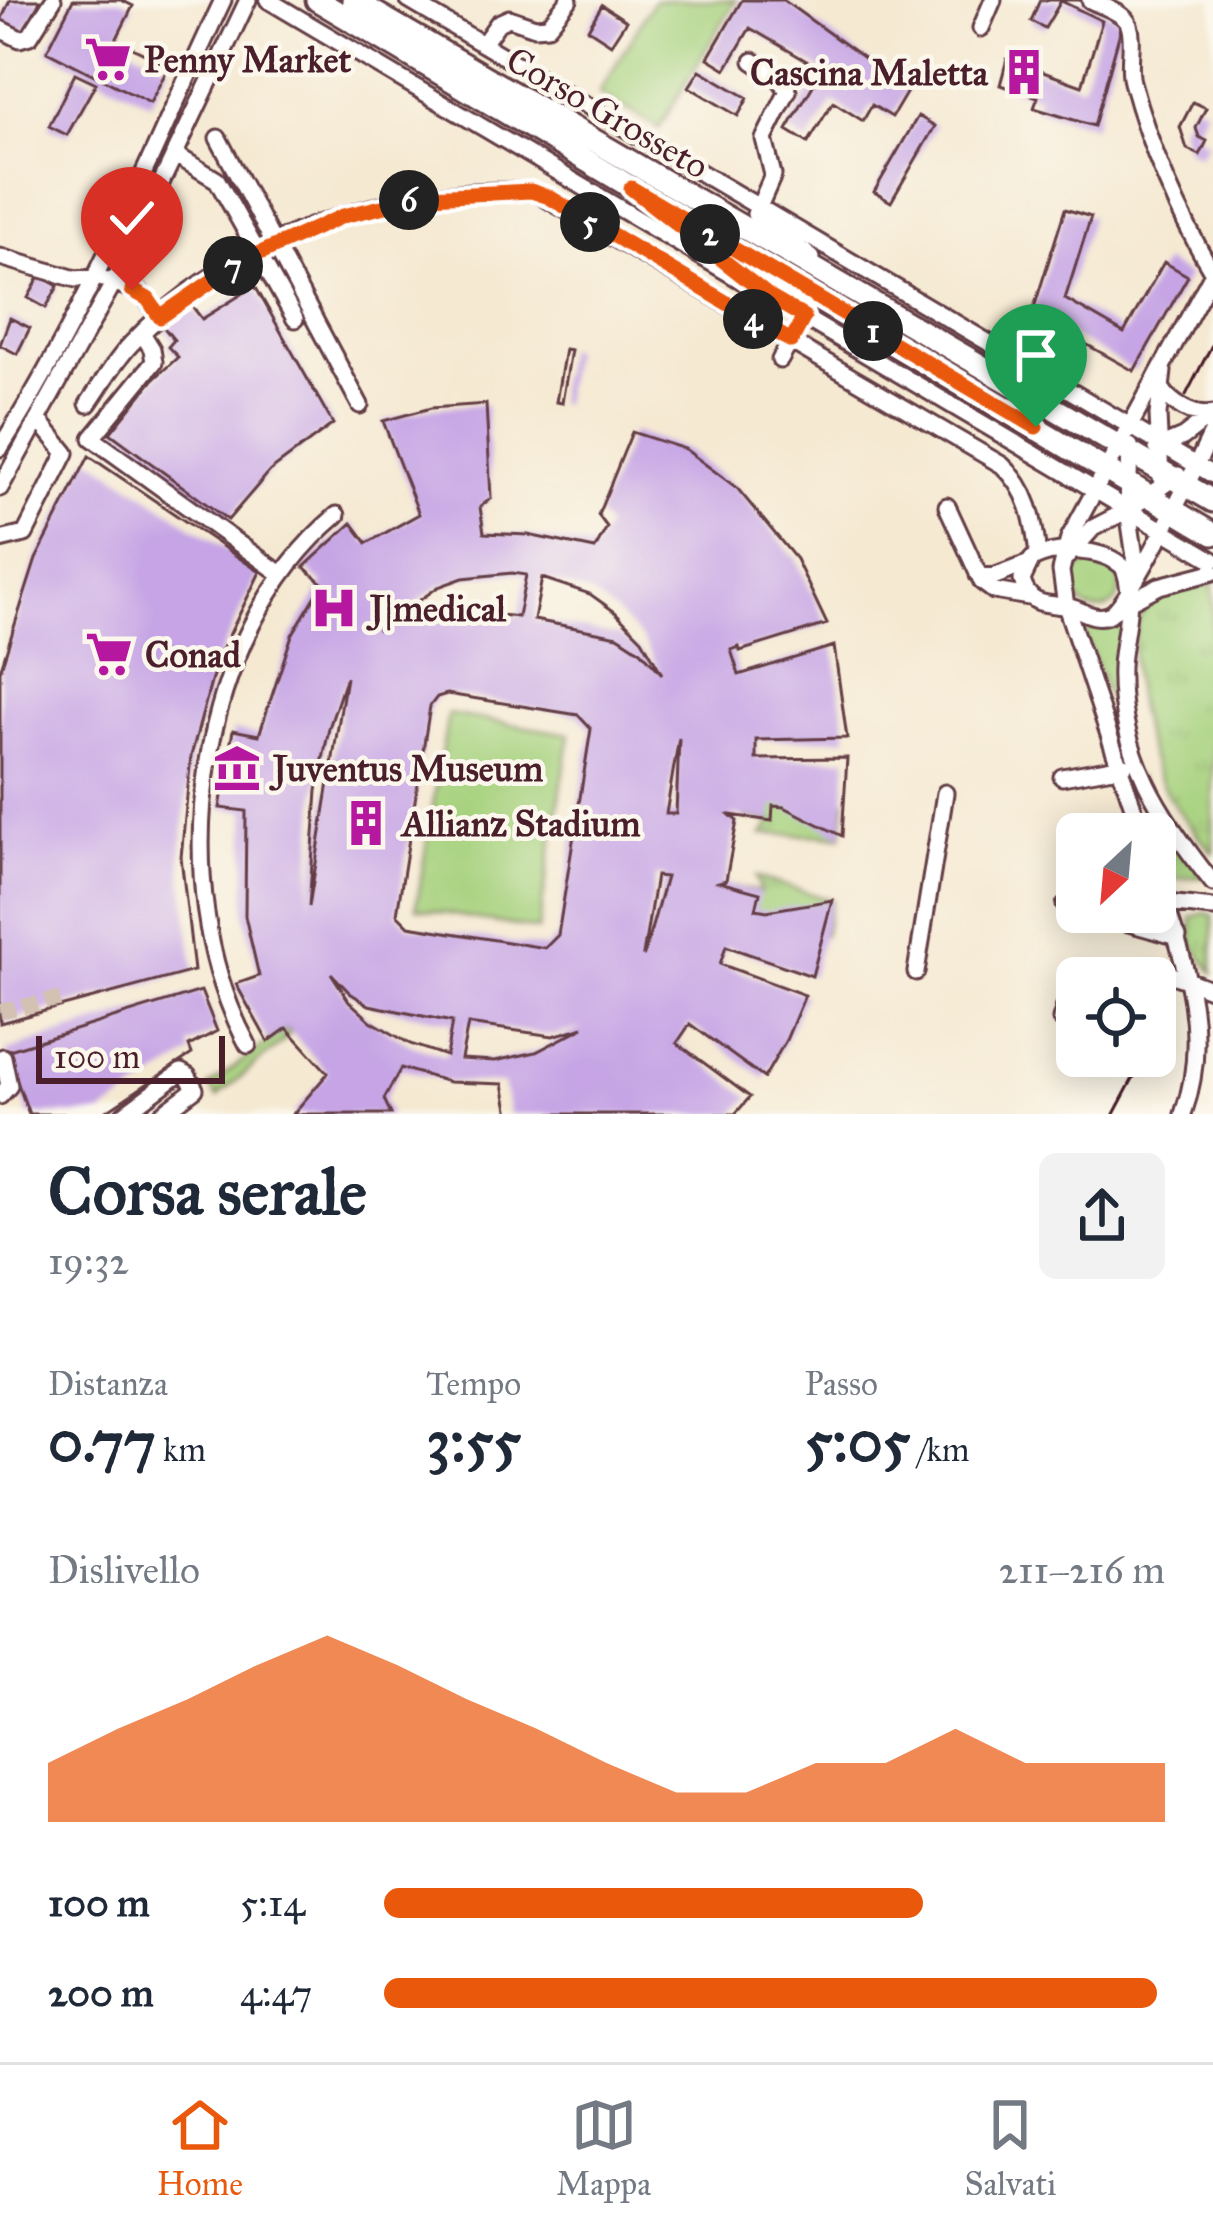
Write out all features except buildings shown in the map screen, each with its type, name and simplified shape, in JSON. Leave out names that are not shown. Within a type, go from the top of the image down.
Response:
[{"type":"main road","name":"Corso Grosseto","points":[[317,0],[631,188],[1149,480]]},
{"type":"main road","name":"Corso Grosseto","points":[[353,0],[892,316],[1149,480]]},
{"type":"main road","points":[[1149,480],[1213,501]]},
{"type":"main road","points":[[1149,480],[1213,534]]},
{"type":"street","points":[[0,29],[20,39],[30,37],[53,0]]},
{"type":"street","points":[[0,488],[4,456],[96,277],[223,0]]},
{"type":"street","points":[[4,456],[39,420],[114,282],[248,0]]},
{"type":"street","name":"Corso Grosseto","points":[[268,0],[294,8],[506,153],[771,298],[1128,510],[1149,480],[1161,445],[1131,425],[408,0]]},
{"type":"street","points":[[483,44],[504,19],[545,27],[569,0]]},
{"type":"street","points":[[981,28],[993,0]]},
{"type":"street","points":[[1090,0],[1128,23],[1128,63],[1135,92],[1173,190],[1213,273],[1131,425],[1149,480],[1147,560],[1127,605]]},
{"type":"street","points":[[753,61],[783,81],[788,91],[764,139],[773,175],[759,207]]},
{"type":"street","points":[[218,138],[359,405]]},
{"type":"street","points":[[174,154],[218,180],[295,319]]},
{"type":"street","name":"Corso Grosseto","points":[[723,186],[892,316]]},
{"type":"street","name":"Corso Grosseto","points":[[631,188],[771,298]]},
{"type":"street","points":[[88,404],[142,333],[220,273],[258,252],[332,219],[378,206],[453,194],[535,191],[1006,469],[1031,509],[1033,560],[1022,580],[1030,598]]},
{"type":"street","points":[[0,257],[76,279],[114,282],[142,294],[160,317]]},
{"type":"street","points":[[780,360],[804,317]]},
{"type":"street","points":[[142,333],[154,362],[92,438],[281,574]]},
{"type":"street","points":[[1066,556],[1093,528],[1128,510],[1149,480],[1161,445],[1158,415],[1163,368]]},
{"type":"street","points":[[1162,389],[1168,398],[1198,415],[1213,414]]},
{"type":"street","points":[[1161,445],[1183,437],[1213,414]]},
{"type":"street","points":[[0,540],[25,534],[66,453],[39,420]]},
{"type":"street","points":[[1149,480],[1213,431]]},
{"type":"street","points":[[1135,813],[1066,605],[1066,556],[1094,489],[1213,475]]},
{"type":"street","points":[[1149,480],[1213,560]]},
{"type":"street","points":[[947,506],[978,575],[990,590],[1053,607],[1066,605],[1100,617],[1159,586],[1213,572]]},
{"type":"street","points":[[1128,510],[1137,551],[1136,580]]},
{"type":"street","points":[[248,1045],[231,1014],[211,950],[201,830],[210,757],[226,693],[256,616],[302,547],[338,515]]},
{"type":"street","points":[[978,575],[993,577],[1033,560],[1066,556],[1105,555],[1118,562],[1129,581],[1121,686],[1136,763],[1161,815],[1213,883]]},
{"type":"street","points":[[1127,605],[1147,560]]},
{"type":"street","points":[[1062,776],[1136,763]]},
{"type":"street","points":[[916,972],[945,793]]},
{"type":"street","points":[[1176,904],[1211,907]]},
{"type":"street","points":[[1178,937],[1192,916],[1211,907]]},
{"type":"street","points":[[1164,933],[1178,937]]},
{"type":"street","points":[[1176,933],[1203,1015],[1197,1083],[1184,1114]]},
{"type":"street","points":[[1176,978],[1213,990]]},
{"type":"street","points":[[0,1096],[9,1086],[2,1058]]},
{"type":"street","points":[[124,1114],[182,1072],[195,1089],[162,1114]]},
{"type":"green space","points":[[654,0],[736,0],[659,128],[599,93]]},
{"type":"green space","points":[[1097,562],[1114,569],[1121,586],[1114,603],[1097,610],[1080,603],[1073,586],[1080,569]]},
{"type":"green space","points":[[1213,583],[1213,853],[1158,776],[1138,710],[1133,655],[1144,610],[1158,596]]},
{"type":"green space","points":[[1122,615],[1119,719],[1115,719],[1080,618],[1110,621]]},
{"type":"green space","points":[[448,714],[570,734],[538,930],[416,908]]},
{"type":"green space","points":[[1138,777],[1162,813],[1146,813],[1134,778]]},
{"type":"green space","points":[[746,798],[845,801],[842,836],[763,834],[772,821],[745,818]]},
{"type":"green space","points":[[1176,835],[1204,877],[1176,879]]},
{"type":"green space","points":[[756,877],[832,900],[824,935],[742,912],[735,887],[760,892]]},
{"type":"green space","points":[[1213,915],[1213,972],[1192,944],[1192,917]]},
{"type":"green space","points":[[287,1028],[290,1033],[282,1042],[217,1097],[209,1086]]},
{"type":"tunnel","points":[[0,1011],[65,998]]},
{"type":"tram line","points":[[1186,395],[1213,343]]},
{"type":"tram line","points":[[1114,1114],[1134,1077]]},
{"type":"place","name":"Penny Market","points":[[108,59]]},
{"type":"place","name":"Cascina Maletta","points":[[1024,72]]},
{"type":"place","name":"J|medical","points":[[334,608]]},
{"type":"place","name":"Conad","points":[[109,654]]},
{"type":"place","name":"Juventus Museum","points":[[237,768]]},
{"type":"place","name":"Allianz Stadium","points":[[366,823]]},
{"type":"route","points":[[132,290],[148,299],[160,317],[238,263],[343,216],[429,196],[535,191],[791,341],[804,317],[771,298],[631,188],[1036,427]]}]
